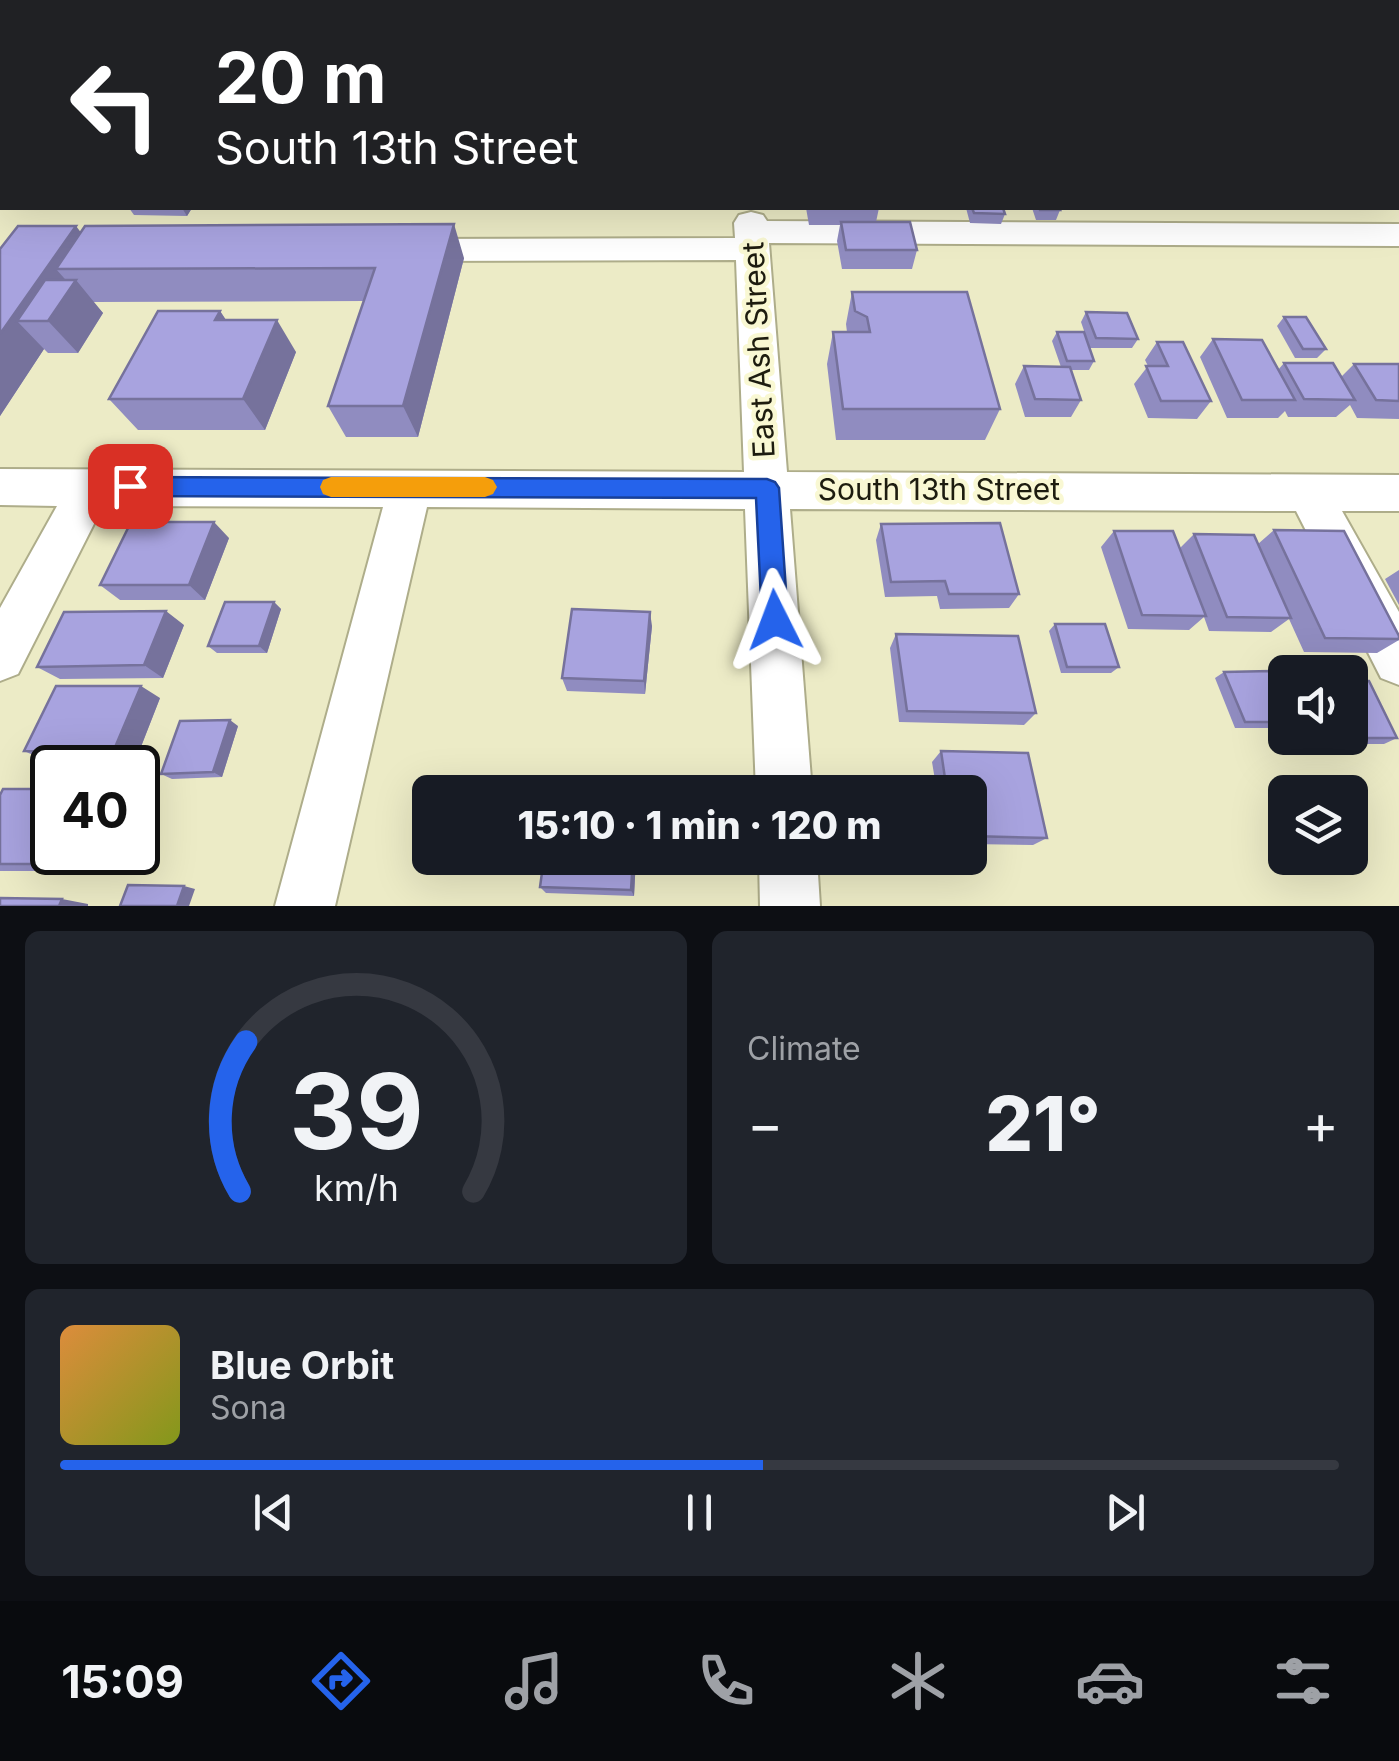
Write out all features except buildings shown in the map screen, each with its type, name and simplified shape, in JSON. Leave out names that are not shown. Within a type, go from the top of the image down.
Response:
[{"type":"street","points":[[374,250],[752,229],[1399,235]]},
{"type":"street","name":"East Ash Street","points":[[752,229],[783,775]]},
{"type":"street","name":"South 13th Street","points":[[0,486],[1399,494]]},
{"type":"street","points":[[0,657],[90,486]]},
{"type":"street","points":[[305,906],[410,487]]},
{"type":"street","points":[[1309,493],[1399,661]]},
{"type":"street","points":[[789,875],[790,906]]},
{"type":"slow traffic","points":[[331,487],[485,487]]},
{"type":"route","points":[[130,486],[767,488],[775,620]]}]
